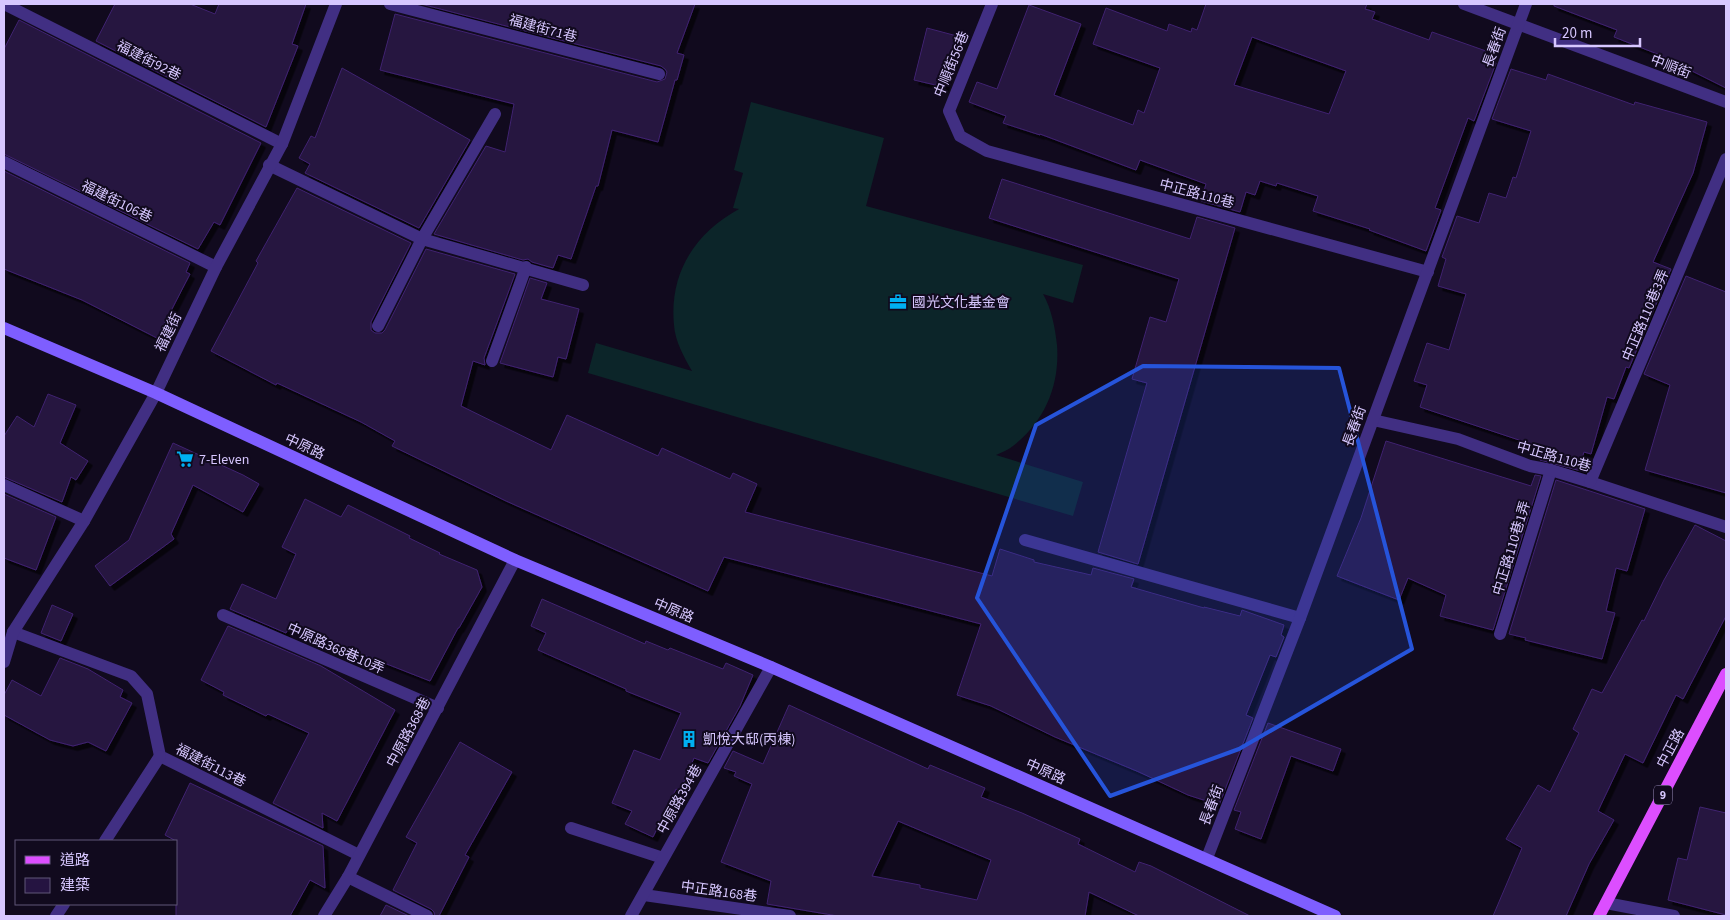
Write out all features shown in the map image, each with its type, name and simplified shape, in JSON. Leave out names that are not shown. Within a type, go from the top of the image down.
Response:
[{"type":"main road","name":"中正路","points":[[1599,916],[1726,674]]},
{"type":"street","name":"福建街92巷","points":[[4,4],[282,144]]},
{"type":"street","name":"福建街","points":[[4,662],[13,632],[84,521],[156,392],[216,266],[282,144],[336,4]]},
{"type":"street","name":"福建街71巷","points":[[390,4],[659,74]]},
{"type":"street","name":"中順街56巷","points":[[960,136],[948,111],[992,4]]},
{"type":"street","name":"中順街","points":[[1464,4],[1726,102]]},
{"type":"street","name":"長春街","points":[[1207,858],[1300,618],[1526,4]]},
{"type":"street","points":[[378,326],[422,238],[495,114]]},
{"type":"street","name":"中正路110巷","points":[[960,136],[987,151],[1428,272]]},
{"type":"street","name":"中正路110巷3弄","points":[[1590,482],[1726,159]]},
{"type":"street","name":"福建街106巷","points":[[4,162],[216,266]]},
{"type":"street","points":[[269,165],[422,238],[583,285]]},
{"type":"street","points":[[492,361],[526,268]]},
{"type":"street","name":"中原路","points":[[4,328],[156,392],[515,560],[771,667],[1335,916]]},
{"type":"street","name":"中正路110巷","points":[[1373,420],[1458,439],[1530,466],[1551,470],[1590,482],[1726,527]]},
{"type":"street","name":"中正路110巷1弄","points":[[1500,634],[1551,470]]},
{"type":"street","points":[[4,485],[84,521]]},
{"type":"street","points":[[1025,540],[1300,618]]},
{"type":"street","name":"中原路368巷","points":[[324,916],[348,877],[515,560]]},
{"type":"street","name":"中原路368巷10弄","points":[[223,615],[438,708]]},
{"type":"street","name":"福建街113巷","points":[[13,632],[131,676],[148,694],[160,756],[359,855]]},
{"type":"street","name":"中原路394巷","points":[[631,916],[771,667]]},
{"type":"street","points":[[106,840],[160,756]]},
{"type":"street","points":[[571,828],[663,858]]},
{"type":"street","points":[[348,877],[427,916]]},
{"type":"street","name":"中正路168巷","points":[[644,895],[790,916]]},
{"type":"street","points":[[1606,903],[1674,916]]},
{"type":"street","points":[[56,916],[63,905]]},
{"type":"highlighted area","points":[[1143,366],[1339,368],[1412,649],[1239,749],[1110,796],[977,598],[1036,425]]},
{"type":"green space","points":[[751,102],[884,138],[866,206],[1083,265],[1073,303],[1043,294],[1051,313],[1057,345],[1056,374],[1048,401],[1042,414],[1024,436],[1011,447],[996,455],[1083,482],[1073,516],[588,373],[596,343],[692,371],[676,337],[674,306],[676,288],[688,256],[698,243],[723,219],[739,209],[733,208],[743,173],[734,170]]},
{"type":"building","points":[[115,4],[190,4],[215,14],[219,4],[306,4],[292,44],[298,46],[266,127],[96,41]]},
{"type":"building","points":[[421,4],[695,4],[677,53],[684,55],[658,142],[612,130],[598,186],[596,186],[571,259],[558,255],[553,268],[528,259],[523,260],[434,234],[486,146],[505,152],[514,104],[380,70],[395,14],[657,82],[665,79],[667,72],[661,66]]},
{"type":"building","points":[[1206,4],[1367,4],[1365,9],[1375,12],[1372,19],[1429,40],[1432,32],[1486,51],[1483,58],[1496,63],[1474,121],[1468,118],[1435,208],[1441,210],[1426,251],[1370,229],[1313,211],[1318,196],[1277,183],[1276,186],[1260,181],[1255,195],[1246,192],[1240,212],[1201,201],[1206,184],[1140,160],[1136,170],[1040,134],[1003,123],[1006,116],[969,102],[977,82],[997,89],[1029,5],[1081,24],[1054,95],[1133,125],[1138,110],[1144,113],[1160,68],[1093,44],[1106,8],[1167,31],[1169,24],[1191,32],[1192,28],[1197,30]],"holes":[[[1252,37],[1346,71],[1329,114],[1234,85]]]},
{"type":"building","points":[[1554,4],[1726,4],[1726,88],[1660,55],[1614,37],[1617,30],[1554,6]]},
{"type":"building","points":[[19,20],[261,143],[220,225],[214,222],[198,249],[4,154],[4,49]]},
{"type":"building","points":[[927,28],[957,36],[944,87],[914,80]]},
{"type":"building","points":[[342,68],[470,140],[419,228],[305,173],[310,164],[299,158],[311,136],[315,138]]},
{"type":"building","points":[[1511,69],[1546,80],[1548,74],[1634,105],[1635,102],[1707,122],[1693,173],[1653,262],[1671,269],[1629,368],[1626,367],[1614,399],[1607,397],[1591,454],[1584,452],[1581,461],[1587,464],[1585,472],[1540,460],[1543,448],[1420,407],[1427,385],[1414,381],[1427,343],[1449,350],[1466,294],[1438,286],[1446,259],[1442,257],[1457,216],[1479,223],[1489,193],[1506,198],[1513,177],[1516,178],[1531,131],[1492,119]]},
{"type":"building","points":[[4,171],[190,263],[186,272],[190,274],[157,338],[82,300],[4,269]]},
{"type":"building","points":[[1002,179],[1190,239],[1197,217],[1235,228],[1138,564],[1098,552],[1147,383],[1132,379],[1150,317],[1166,322],[1179,279],[989,218]]},
{"type":"building","points":[[297,188],[411,243],[371,322],[371,330],[375,333],[382,333],[385,330],[426,249],[515,274],[484,358],[485,365],[473,361],[461,406],[551,450],[567,415],[658,456],[662,448],[730,479],[733,473],[757,484],[745,512],[992,576],[1000,549],[1034,560],[1034,562],[1091,575],[1093,568],[1134,579],[1131,587],[1204,608],[1240,616],[1242,610],[1284,625],[1281,635],[1284,637],[1276,657],[1270,655],[1246,715],[1253,718],[1219,805],[1188,795],[1055,737],[991,706],[957,695],[981,624],[724,557],[708,591],[506,501],[392,446],[395,441],[361,422],[277,383],[276,385],[211,351],[258,263],[256,261]]},
{"type":"building","points":[[1686,276],[1726,292],[1726,493],[1645,470],[1670,385],[1644,374]]},
{"type":"building","points":[[530,278],[547,283],[541,299],[579,309],[566,359],[558,357],[553,377],[500,363]]},
{"type":"building","points":[[48,394],[76,405],[60,443],[88,461],[76,480],[71,477],[62,502],[4,477],[4,436],[17,416],[34,427]]},
{"type":"building","points":[[1386,441],[1531,486],[1535,475],[1541,476],[1493,630],[1440,616],[1446,595],[1408,578],[1399,600],[1337,576],[1361,518]]},
{"type":"building","points":[[173,443],[259,484],[243,512],[193,485],[171,534],[174,539],[110,586],[95,566],[129,540]]},
{"type":"building","points":[[1556,480],[1645,509],[1627,571],[1616,568],[1606,611],[1615,613],[1602,659],[1525,640],[1526,638],[1509,634]]},
{"type":"building","points":[[4,494],[56,517],[36,570],[4,558]]},
{"type":"building","points":[[305,499],[341,517],[348,505],[410,536],[409,538],[439,554],[477,570],[482,587],[430,681],[290,626],[286,633],[230,609],[242,584],[276,599],[296,554],[282,547]]},
{"type":"building","points":[[1695,525],[1726,541],[1726,616],[1683,699],[1676,695],[1643,763],[1625,754],[1598,811],[1614,820],[1589,864],[1566,916],[1493,916],[1522,848],[1506,839],[1538,785],[1550,792],[1579,733],[1573,729],[1592,689],[1602,693],[1642,620],[1644,621],[1664,580]]},
{"type":"building","points":[[542,599],[645,644],[646,641],[668,650],[670,648],[723,669],[726,663],[753,675],[740,706],[708,763],[694,758],[680,791],[676,789],[653,837],[625,824],[632,811],[612,803],[634,750],[660,760],[681,713],[626,691],[626,689],[538,650],[546,633],[531,626]]},
{"type":"building","points":[[52,605],[73,614],[61,641],[41,633]]},
{"type":"building","points":[[228,626],[321,666],[395,710],[337,821],[322,813],[323,828],[273,803],[309,733],[268,714],[266,716],[223,695],[224,692],[201,680]]},
{"type":"building","points":[[60,658],[88,669],[123,690],[120,697],[132,703],[106,751],[88,742],[73,746],[50,740],[4,715],[4,695],[12,680],[41,696]]},
{"type":"building","points":[[789,705],[928,769],[930,765],[985,788],[981,797],[1080,839],[1078,844],[1135,872],[1139,862],[1151,866],[1250,916],[1139,916],[1089,892],[1085,916],[838,916],[767,904],[771,881],[721,862],[752,784],[734,776],[736,772],[724,768],[733,751],[763,764]],"holes":[[[898,821],[991,860],[977,900],[920,888],[920,885],[872,876]]]},
{"type":"building","points":[[1268,723],[1341,749],[1333,771],[1291,756],[1261,839],[1235,829],[1241,812],[1234,810]]},
{"type":"building","points":[[460,742],[512,772],[465,855],[469,857],[439,916],[435,916],[431,909],[393,890],[417,843],[406,837]]},
{"type":"building","points":[[190,783],[323,846],[325,888],[310,880],[290,916],[176,916],[176,905],[178,905],[178,840],[165,835]]},
{"type":"building","points":[[1700,807],[1726,813],[1726,915],[1668,900],[1678,858],[1687,860]]},
{"type":"building","points":[[386,905],[409,916],[380,916]]},
{"type":"place","name":"國光文化基金會","points":[[898,302]]},
{"type":"place","name":"7-Eleven","points":[[185,459]]},
{"type":"place","name":"凱悅大邸(丙棟)","points":[[689,739]]}]
